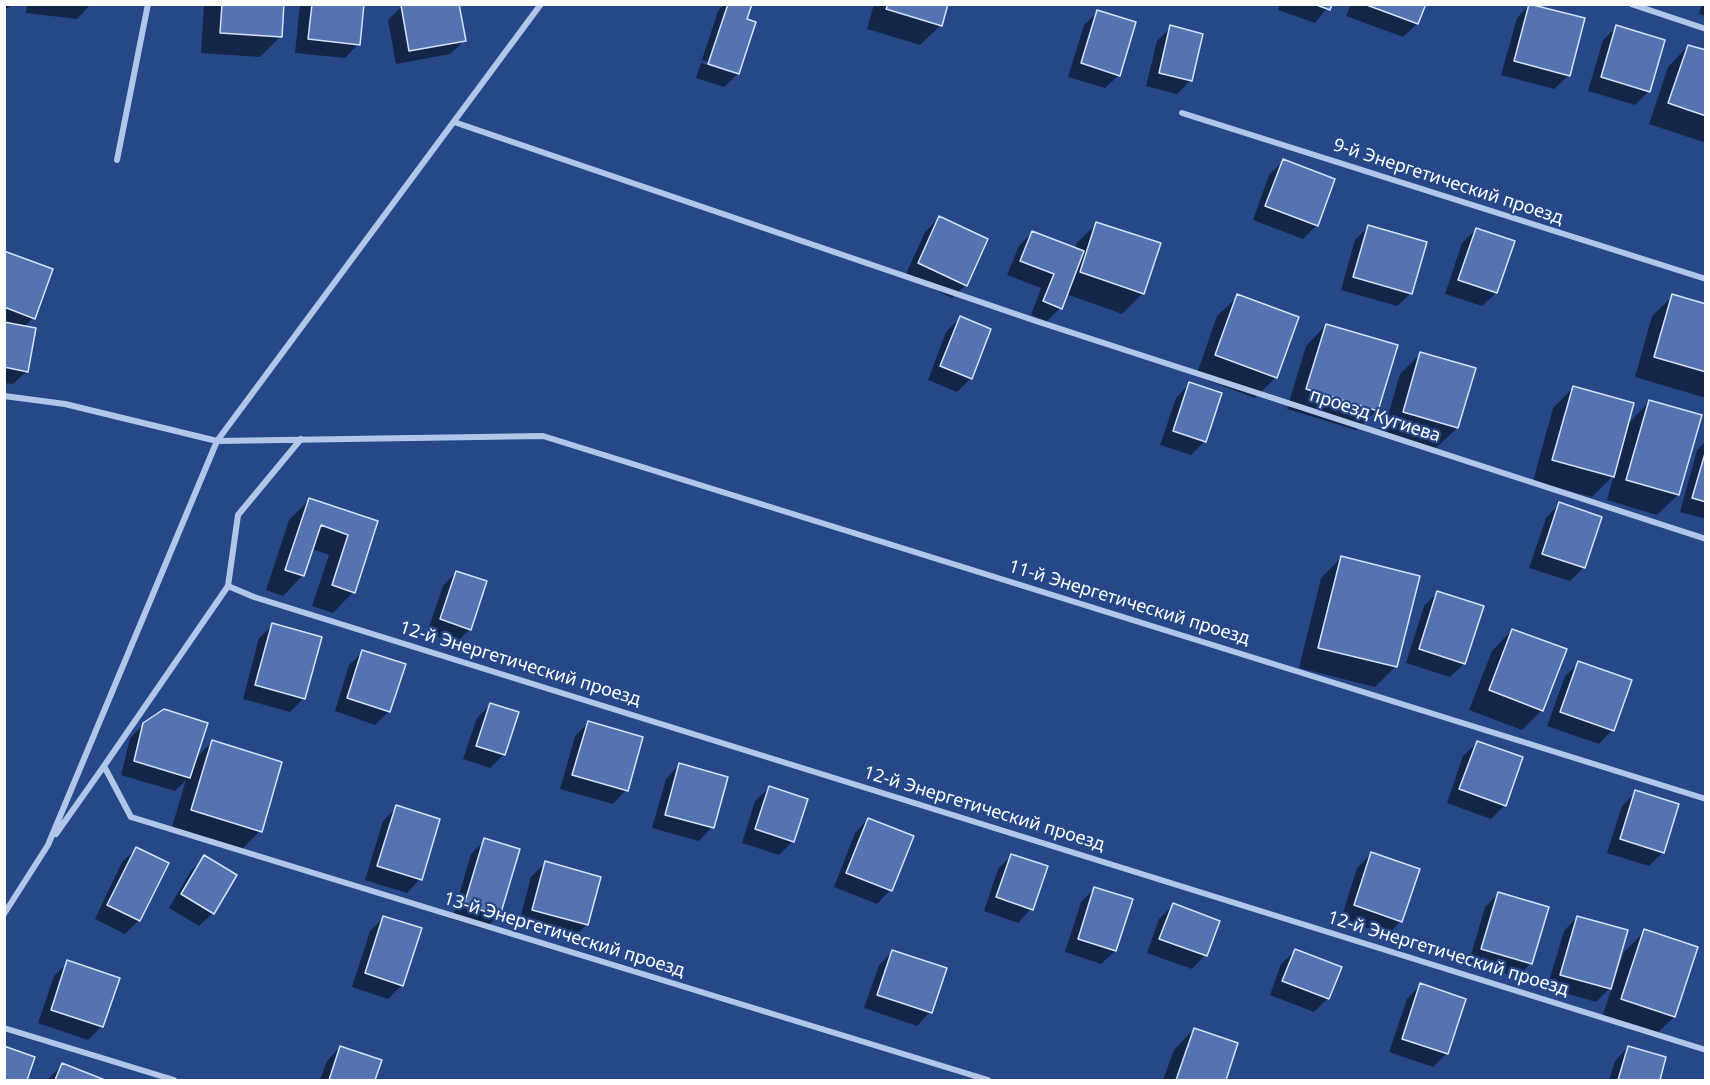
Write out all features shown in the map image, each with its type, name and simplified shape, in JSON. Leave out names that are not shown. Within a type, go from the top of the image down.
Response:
[{"type":"street","points":[[117,160],[148,4]]},
{"type":"street","points":[[48,845],[217,441],[541,4]]},
{"type":"street","points":[[1631,4],[1706,29]]},
{"type":"street","name":"9-й Энергетический проезд","points":[[1182,113],[1706,279]]},
{"type":"street","name":"проезд Кугиева","points":[[454,122],[1036,321],[1706,539]]},
{"type":"street","name":"11-й Энергетический проезд","points":[[4,396],[65,404],[217,441],[543,436],[1706,799]]},
{"type":"street","points":[[4,915],[48,845],[228,586],[238,514],[301,439]]},
{"type":"street","name":"12-й Энергетический проезд","points":[[228,586],[254,597],[1706,1050]]},
{"type":"street","name":"13-й Энергетический проезд","points":[[104,766],[131,817],[988,1080]]},
{"type":"street","points":[[4,1028],[174,1080]]},
{"type":"building","points":[[222,4],[284,4],[282,37],[220,33]]},
{"type":"building","points":[[312,4],[364,4],[360,45],[308,39]]},
{"type":"building","points":[[459,4],[466,41],[409,51],[401,5]]},
{"type":"building","points":[[728,4],[752,4],[747,19],[756,22],[739,74],[708,64]]},
{"type":"building","points":[[888,4],[948,4],[942,26],[886,9]]},
{"type":"building","points":[[1314,4],[1332,4],[1330,10]]},
{"type":"building","points":[[1364,4],[1426,4],[1418,24]]},
{"type":"building","points":[[1529,4],[1585,18],[1570,76],[1514,61]]},
{"type":"building","points":[[1097,10],[1136,22],[1120,76],[1081,63]]},
{"type":"building","points":[[1170,25],[1203,34],[1192,81],[1159,73]]},
{"type":"building","points":[[1616,25],[1665,40],[1650,92],[1601,77]]},
{"type":"building","points":[[1688,45],[1706,50],[1706,116],[1668,103]]},
{"type":"building","points":[[1283,159],[1335,179],[1318,226],[1265,206]]},
{"type":"building","points":[[939,216],[988,239],[967,286],[918,263]]},
{"type":"building","points":[[1096,222],[1161,243],[1144,294],[1080,272]]},
{"type":"building","points":[[1368,225],[1427,242],[1412,294],[1353,277]]},
{"type":"building","points":[[1476,228],[1515,241],[1497,293],[1458,280]]},
{"type":"building","points":[[1032,231],[1084,251],[1062,309],[1043,301],[1054,274],[1020,261]]},
{"type":"building","points":[[4,251],[53,269],[35,319],[4,307]]},
{"type":"building","points":[[1237,294],[1299,317],[1277,378],[1215,355]]},
{"type":"building","points":[[1672,294],[1706,304],[1706,372],[1654,357]]},
{"type":"building","points":[[960,316],[991,329],[972,379],[940,366]]},
{"type":"building","points":[[4,322],[36,328],[28,372],[4,367]]},
{"type":"building","points":[[1326,324],[1398,345],[1378,411],[1306,389]]},
{"type":"building","points":[[1420,352],[1476,368],[1458,428],[1403,412]]},
{"type":"building","points":[[1189,382],[1222,393],[1206,442],[1173,431]]},
{"type":"building","points":[[1573,386],[1634,403],[1614,477],[1552,460]]},
{"type":"building","points":[[1649,400],[1702,415],[1679,495],[1626,480]]},
{"type":"building","points":[[1706,450],[1706,502],[1692,498]]},
{"type":"building","points":[[309,498],[378,521],[355,593],[332,585],[348,535],[321,525],[304,576],[285,570]]},
{"type":"building","points":[[1559,502],[1602,517],[1585,568],[1542,554]]},
{"type":"building","points":[[1341,556],[1420,576],[1397,667],[1318,648]]},
{"type":"building","points":[[456,571],[487,581],[471,630],[440,619]]},
{"type":"building","points":[[1437,591],[1484,606],[1465,664],[1419,649]]},
{"type":"building","points":[[272,623],[322,637],[305,699],[255,685]]},
{"type":"building","points":[[1512,629],[1567,649],[1543,711],[1489,690]]},
{"type":"building","points":[[362,650],[406,664],[390,712],[347,698]]},
{"type":"building","points":[[1578,661],[1632,680],[1614,731],[1560,712]]},
{"type":"building","points":[[490,703],[519,712],[505,755],[476,746]]},
{"type":"building","points":[[164,709],[208,723],[190,778],[134,761],[143,723]]},
{"type":"building","points":[[588,721],[643,737],[628,791],[572,775]]},
{"type":"building","points":[[212,740],[282,762],[262,832],[191,810]]},
{"type":"building","points":[[1477,741],[1523,757],[1506,806],[1459,789]]},
{"type":"building","points":[[679,763],[728,777],[714,828],[665,815]]},
{"type":"building","points":[[769,786],[808,799],[794,842],[755,829]]},
{"type":"building","points":[[1635,790],[1679,804],[1664,853],[1620,839]]},
{"type":"building","points":[[396,805],[440,819],[422,880],[377,866]]},
{"type":"building","points":[[868,818],[914,836],[892,891],[846,873]]},
{"type":"building","points":[[484,838],[520,849],[500,916],[464,905]]},
{"type":"building","points":[[136,847],[169,863],[140,921],[107,905]]},
{"type":"building","points":[[1371,852],[1420,869],[1402,922],[1354,905]]},
{"type":"building","points":[[1011,854],[1048,866],[1033,910],[996,897]]},
{"type":"building","points":[[204,855],[237,875],[214,914],[181,894]]},
{"type":"building","points":[[545,861],[601,877],[588,925],[532,910]]},
{"type":"building","points":[[1094,887],[1133,899],[1116,951],[1078,939]]},
{"type":"building","points":[[1498,892],[1549,907],[1532,964],[1481,949]]},
{"type":"building","points":[[1173,903],[1220,921],[1207,956],[1159,939]]},
{"type":"building","points":[[383,916],[422,928],[403,986],[365,973]]},
{"type":"building","points":[[1577,916],[1628,930],[1611,989],[1560,975]]},
{"type":"building","points":[[1644,929],[1698,947],[1675,1017],[1621,999]]},
{"type":"building","points":[[1295,949],[1342,967],[1329,999],[1282,981]]},
{"type":"building","points":[[892,950],[947,968],[932,1013],[877,995]]},
{"type":"building","points":[[67,960],[120,978],[103,1027],[51,1010]]},
{"type":"building","points":[[1420,983],[1466,999],[1448,1054],[1402,1039]]},
{"type":"building","points":[[1194,1028],[1238,1043],[1226,1080],[1176,1080]]},
{"type":"building","points":[[4,1046],[35,1057],[27,1080],[4,1080]]},
{"type":"building","points":[[340,1046],[382,1060],[375,1080],[329,1080]]},
{"type":"building","points":[[1628,1046],[1666,1057],[1660,1080],[1618,1080]]},
{"type":"building","points":[[62,1063],[105,1080],[55,1080]]}]
